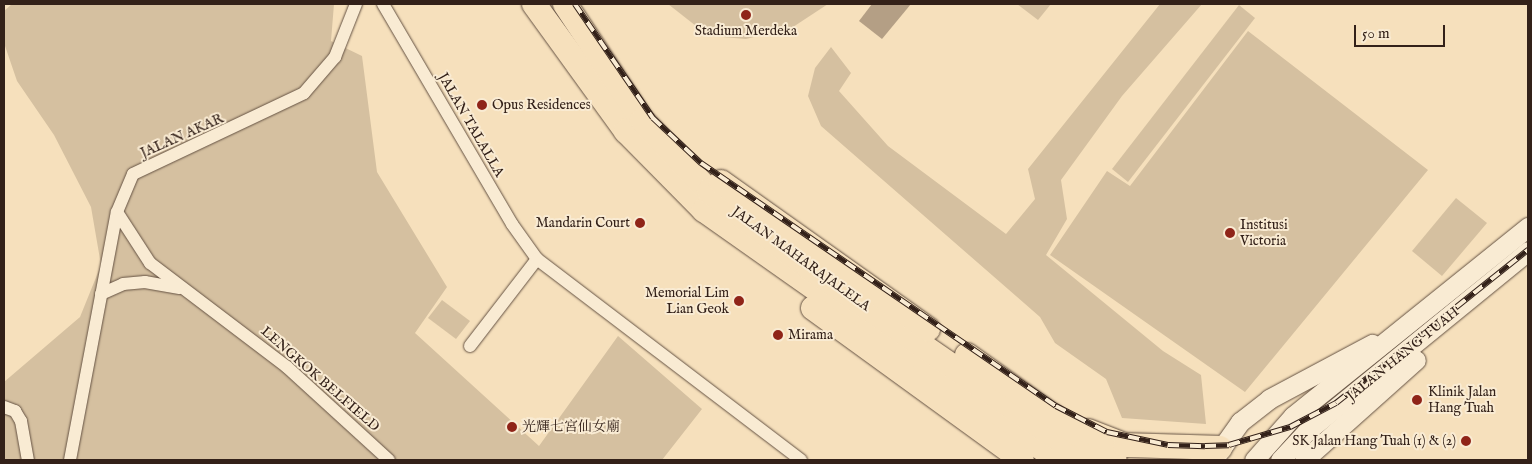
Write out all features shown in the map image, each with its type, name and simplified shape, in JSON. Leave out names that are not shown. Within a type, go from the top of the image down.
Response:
[{"type":"highway","name":"JALAN MAHARAJALELA","points":[[534,4],[626,131],[704,210],[741,238],[1059,460]]},
{"type":"highway","name":"JALAN MAHARAJALELA","points":[[565,4],[611,78],[672,155],[732,210],[808,267],[1088,460]]},
{"type":"highway","points":[[672,155],[721,182],[1059,417],[1115,460]]},
{"type":"highway","points":[[741,238],[758,265],[1022,460]]},
{"type":"highway","points":[[1059,417],[1125,445],[1217,456]]},
{"type":"main road","name":"JALAN HANG TUAH","points":[[1254,460],[1292,416],[1528,227]]},
{"type":"main road","name":"JALAN HANG TUAH","points":[[1280,460],[1306,432],[1528,251]]},
{"type":"main road","points":[[1484,262],[1497,276]]},
{"type":"main road","name":"JALAN HANG TUAH","points":[[1304,460],[1528,262]]},
{"type":"main road","name":"JALAN HANG TUAH","points":[[1217,456],[1240,422],[1269,399],[1334,360],[1396,333]]},
{"type":"street","name":"JALAN AKAR","points":[[70,460],[117,212],[133,174],[304,93],[335,57],[356,4]]},
{"type":"street","name":"JALAN TALALLA","points":[[383,4],[512,224],[538,258],[801,460]]},
{"type":"street","name":"LENGKOK BELFIELD","points":[[117,212],[150,263],[179,288],[210,306],[287,366],[389,460]]},
{"type":"street","points":[[470,346],[538,258]]},
{"type":"street","name":"LENGKOK BELFIELD","points":[[101,294],[131,283],[179,288]]},
{"type":"street","points":[[4,407],[15,411],[21,421],[28,460]]},
{"type":"shaded area","points":[[12,4],[334,4],[331,41],[362,56],[377,172],[447,287],[415,333],[539,446],[618,336],[702,409],[662,460],[4,460],[4,382],[80,317],[101,265],[91,207],[54,135],[17,81],[4,43],[4,11]]},
{"type":"shaded area","name":"Stadium Merdeka","points":[[668,4],[828,4],[793,27],[746,39],[722,37],[696,26]]},
{"type":"shaded area","points":[[872,4],[911,4],[882,39],[859,21]]},
{"type":"shaded area","points":[[1017,4],[1051,4],[1038,20]]},
{"type":"shaded area","points":[[1160,4],[1202,4],[1122,96],[1061,180],[1067,219],[1046,255],[1163,351],[1201,375],[1206,424],[1122,418],[1106,379],[1055,343],[1040,317],[821,126],[808,96],[815,68],[831,47],[851,73],[839,91],[888,146],[1006,234],[1035,199],[1028,169]]},
{"type":"shaded area","points":[[1239,5],[1255,18],[1128,182],[1112,169]]},
{"type":"shaded area","points":[[1248,31],[1428,170],[1245,392],[1050,255],[1107,171],[1130,186]]},
{"type":"shaded area","points":[[1456,198],[1487,223],[1442,276],[1412,251]]},
{"type":"shaded area","points":[[442,300],[470,321],[456,339],[428,318]]},
{"type":"railway","points":[[575,4],[653,118],[701,163],[1056,406],[1107,432],[1168,445],[1205,446],[1229,445],[1290,427],[1336,403],[1528,250]]},
{"type":"place","name":"Stadium Merdeka","points":[[746,15]]},
{"type":"place","name":"Opus Residences","points":[[482,105]]},
{"type":"place","name":"Mandarin Court","points":[[640,223]]},
{"type":"place","name":"Institusi Victoria","points":[[1230,233]]},
{"type":"place","name":"Memorial Lim Lian Geok","points":[[739,301]]},
{"type":"place","name":"Mirama","points":[[778,335]]},
{"type":"place","name":"Klinik Jalan Hang Tuah","points":[[1417,400]]},
{"type":"place","name":"光輝七宮仙女廟","points":[[512,427]]},
{"type":"place","name":"SK Jalan Hang Tuah (1) & (2)","points":[[1466,441]]}]
